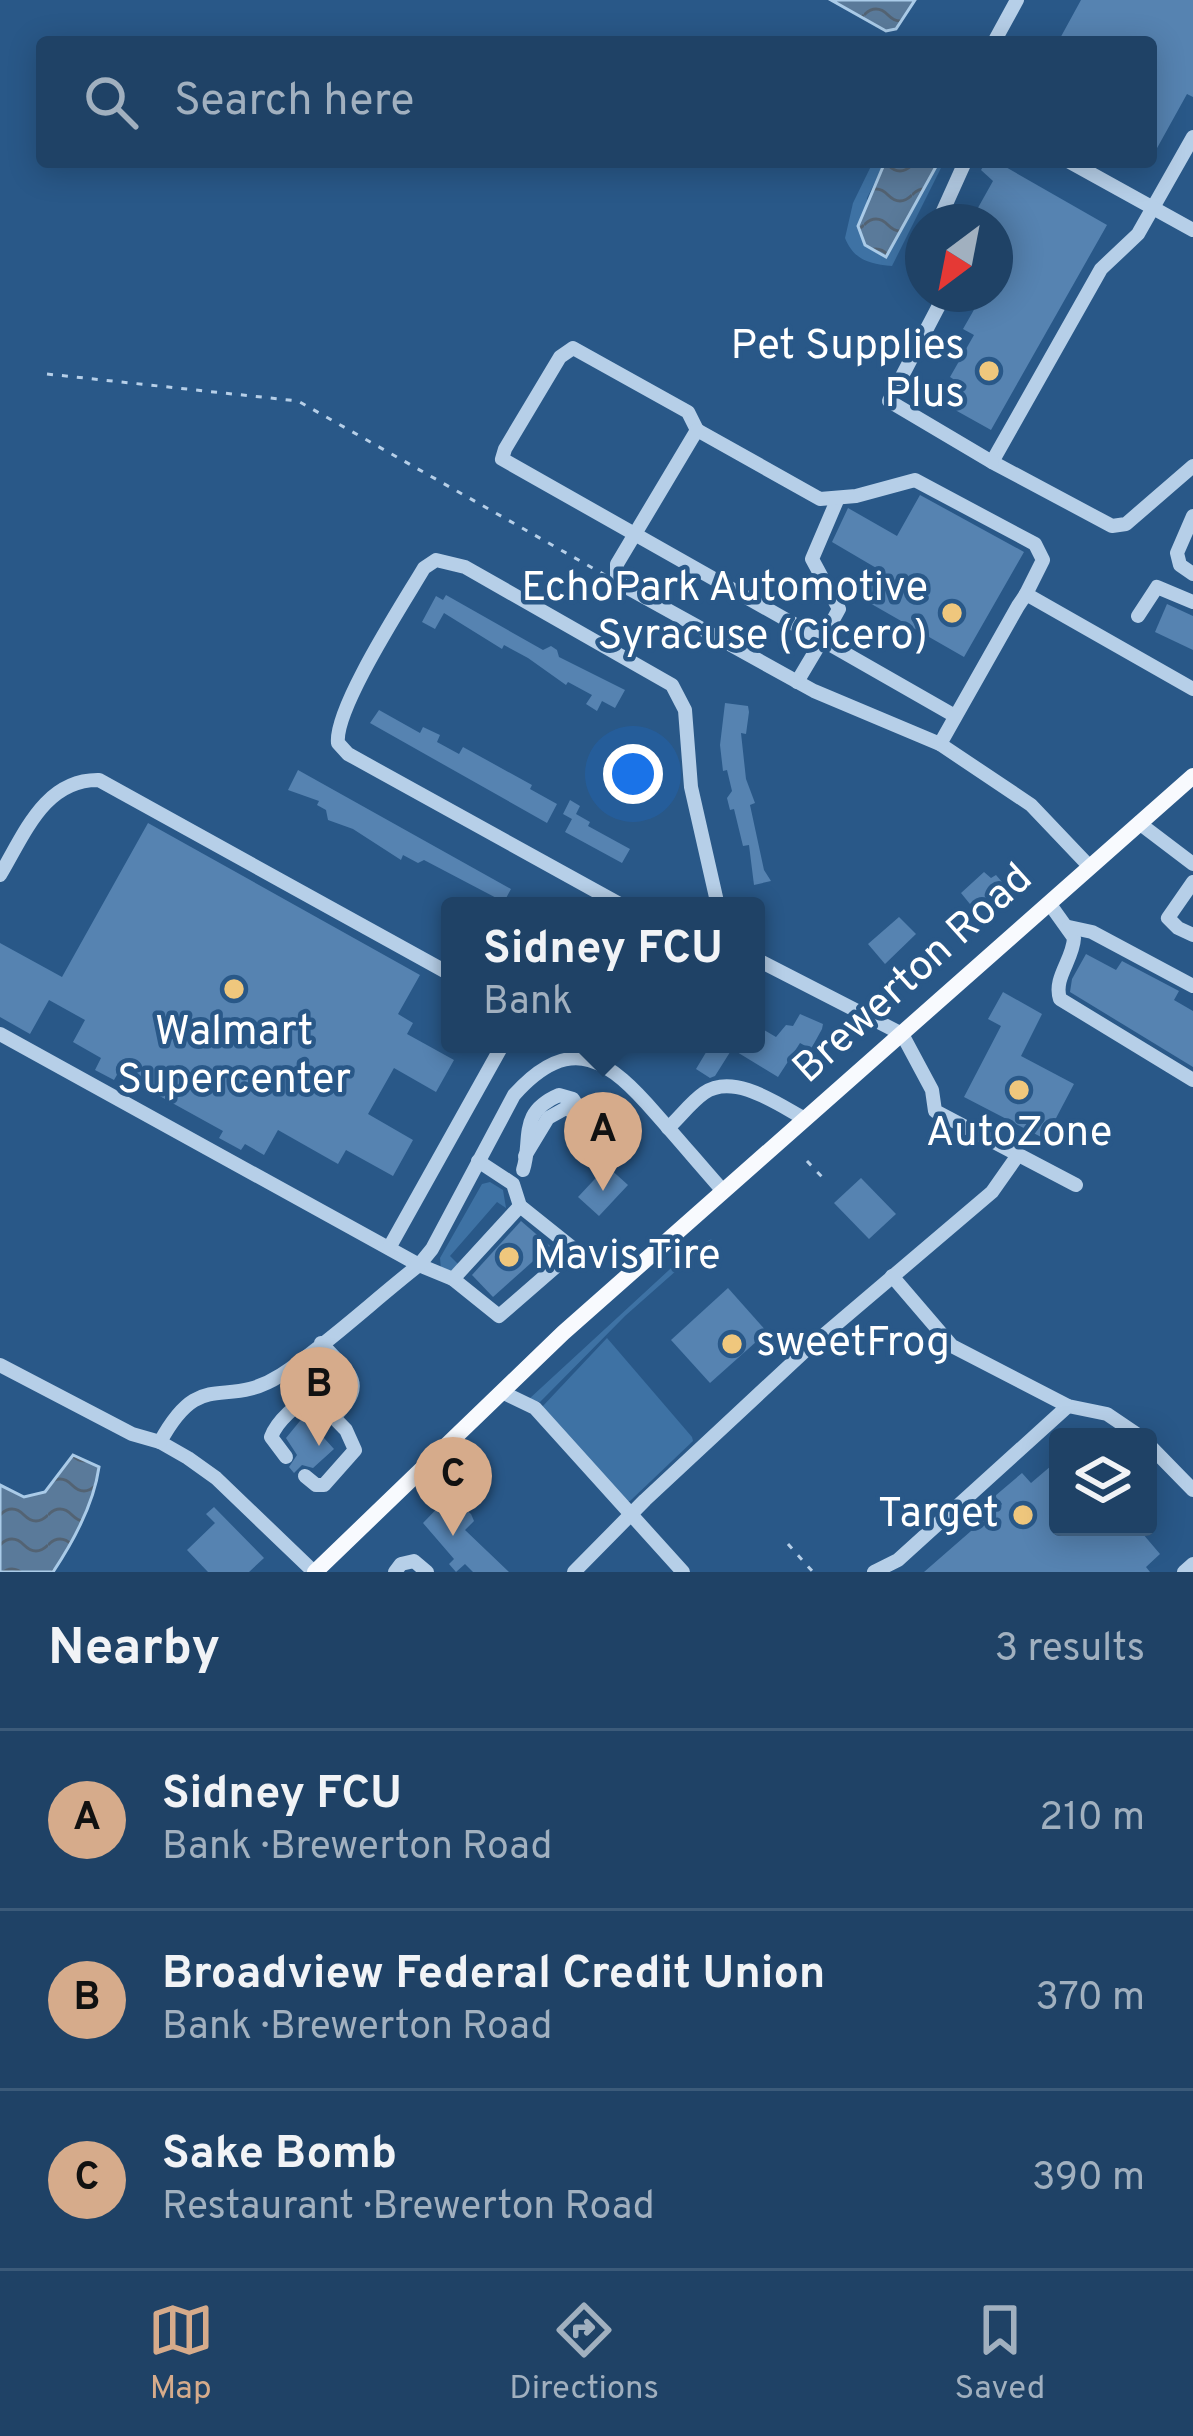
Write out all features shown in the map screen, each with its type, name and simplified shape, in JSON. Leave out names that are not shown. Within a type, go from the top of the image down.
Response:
[{"type":"main road","name":"Brewerton Road","points":[[315,1572],[502,1392],[1193,776]]},
{"type":"street","points":[[997,36],[1017,0]]},
{"type":"street","points":[[992,462],[1101,269],[1125,250],[1193,136]]},
{"type":"street","points":[[946,204],[962,168]]},
{"type":"street","points":[[1081,168],[1193,230]]},
{"type":"street","points":[[936,312],[889,401],[1112,526],[1126,524],[1193,466]]},
{"type":"street","points":[[940,744],[1026,594],[1042,560],[1035,544],[915,480],[820,499],[697,430],[688,412],[573,348],[560,357],[502,459],[956,716]]},
{"type":"street","points":[[697,430],[617,564],[617,582],[797,682],[940,744],[1031,805],[1090,867]]},
{"type":"street","points":[[797,682],[839,609],[812,559],[838,498]]},
{"type":"street","points":[[1193,516],[1177,553],[1180,565],[1193,574]]},
{"type":"street","points":[[606,897],[348,754],[338,743],[337,734],[401,608],[424,568],[438,560],[465,567],[657,674],[679,694],[685,710],[691,787],[716,897]]},
{"type":"street","points":[[1138,616],[1156,587],[1193,602]]},
{"type":"street","points":[[1026,594],[1193,689]]},
{"type":"street","points":[[0,875],[56,791],[76,779],[99,780],[441,969]]},
{"type":"street","points":[[1138,823],[1193,864]]},
{"type":"street","points":[[1193,882],[1168,918],[1193,935]]},
{"type":"street","points":[[1048,903],[1069,927],[1074,947],[1058,985],[1060,999],[1193,1081]]},
{"type":"street","points":[[1069,927],[1092,932],[1193,986]]},
{"type":"street","points":[[765,964],[902,1034],[932,1090],[935,1111],[1076,1185]]},
{"type":"street","points":[[0,1034],[418,1265],[453,1279],[499,1316],[575,1250],[520,1206],[513,1184],[478,1161]]},
{"type":"street","points":[[388,1248],[498,1053]]},
{"type":"street","points":[[160,1442],[188,1402],[200,1394],[262,1386],[418,1265],[432,1249],[514,1094],[564,1053]]},
{"type":"street","points":[[574,1053],[596,1059],[622,1075],[723,1192]]},
{"type":"street","points":[[668,1128],[704,1094],[727,1086],[805,1119]]},
{"type":"street","points":[[524,1163],[551,1115],[566,1108],[585,1119],[605,1152]]},
{"type":"street","points":[[574,1572],[805,1351],[992,1192],[1018,1154]]},
{"type":"street","points":[[453,1279],[520,1206]]},
{"type":"street","points":[[892,1276],[952,1346],[1068,1406],[1107,1414],[1128,1428]]},
{"type":"street","points":[[321,1343],[355,1387],[351,1401],[334,1417]]},
{"type":"street","points":[[0,1365],[132,1434],[160,1442],[216,1478],[315,1572]]},
{"type":"street","points":[[502,1392],[535,1408],[683,1572]]},
{"type":"street","points":[[286,1457],[271,1437],[275,1427],[313,1396],[352,1439],[355,1450],[331,1479],[310,1480]]},
{"type":"street","points":[[874,1572],[898,1559],[1068,1406]]},
{"type":"street","points":[[1157,1453],[1193,1490]]},
{"type":"street","points":[[395,1572],[401,1564],[414,1561],[428,1572]]},
{"type":"street","points":[[1184,1572],[1193,1564]]},
{"type":"path","points":[[47,374],[298,401],[617,582]]},
{"type":"path","points":[[807,1161],[824,1179]]},
{"type":"path","points":[[788,1544],[813,1572]]},
{"type":"shaded area","points":[[870,168],[882,168],[867,198],[865,245],[886,257],[905,222],[905,240],[892,266],[863,260],[845,238],[853,203]]},
{"type":"shaded area","points":[[935,168],[941,168],[923,204],[915,204]]},
{"type":"shaded area","points":[[490,1182],[503,1190],[506,1208],[497,1202],[450,1256],[458,1264],[451,1271],[441,1269],[440,1258],[482,1184]]},
{"type":"shaded area","points":[[712,1239],[625,1316],[540,1402],[529,1399],[694,1247]]},
{"type":"shaded area","points":[[607,1338],[693,1441],[630,1501],[625,1501],[542,1407]]},
{"type":"water","points":[[831,0],[915,0],[896,29],[886,31]]},
{"type":"water","points":[[882,168],[935,168],[915,204],[905,204],[905,223],[886,257],[865,245],[858,226]]},
{"type":"water","points":[[73,1455],[99,1467],[88,1508],[61,1560],[53,1572],[0,1572],[0,1485],[24,1497],[45,1492]]},
{"type":"building","points":[[1081,0],[1193,0],[1193,97],[1187,94],[1157,148],[1157,36],[1061,36]]},
{"type":"building","points":[[982,168],[1007,168],[1107,225],[991,430],[948,406],[961,384],[950,377],[974,335],[963,329],[973,312],[1013,312],[1013,204],[980,204],[993,181]]},
{"type":"building","points":[[920,495],[1024,552],[964,657],[861,598],[878,569],[832,542],[848,508],[897,536]]},
{"type":"building","points":[[446,595],[543,650],[551,646],[559,657],[625,690],[615,708],[602,701],[597,711],[586,704],[592,695],[566,685],[528,658],[504,645],[502,649],[444,613],[435,629],[422,622],[436,596],[443,600]]},
{"type":"building","points":[[1167,604],[1193,616],[1193,650],[1155,632]]},
{"type":"building","points":[[725,703],[748,706],[749,712],[746,734],[741,733],[746,779],[755,803],[750,805],[764,870],[771,881],[754,885],[749,845],[743,846],[727,798],[732,791],[727,770],[723,771],[720,745]]},
{"type":"building","points":[[379,710],[420,733],[423,727],[440,735],[437,742],[459,754],[463,747],[532,785],[530,789],[557,804],[547,823],[370,723]]},
{"type":"building","points":[[298,770],[511,889],[507,897],[494,897],[424,860],[418,863],[403,855],[401,860],[353,829],[328,820],[319,801],[288,790]]},
{"type":"building","points":[[570,800],[580,806],[576,814],[590,822],[588,826],[630,849],[622,863],[565,832],[572,819],[563,814]]},
{"type":"building","name":"Walmart Supercenter","points":[[148,823],[420,975],[398,1014],[413,1023],[407,1034],[454,1060],[436,1092],[394,1068],[368,1114],[413,1140],[393,1176],[346,1150],[338,1164],[278,1130],[264,1155],[219,1138],[223,1131],[118,1073],[114,1080],[95,1070],[101,1058],[73,1042],[85,1020],[49,1000],[30,1034],[0,1017],[0,943],[62,977]]},
{"type":"building","points":[[984,872],[1002,882],[974,909],[961,893]]},
{"type":"building","points":[[899,917],[916,934],[885,964],[868,944]]},
{"type":"building","points":[[1086,954],[1116,970],[1122,961],[1179,991],[1174,1000],[1193,1011],[1193,1067],[1070,992]]},
{"type":"building","name":"AutoZone","points":[[1003,992],[1042,1014],[1021,1056],[1074,1084],[1045,1139],[964,1097],[1001,1026],[988,1019]]},
{"type":"building","points":[[800,1014],[823,1024],[811,1049],[800,1043],[778,1077],[739,1053],[765,1053],[765,1031],[776,1037],[786,1025],[793,1026]]},
{"type":"building","points":[[706,1053],[729,1053],[715,1076],[710,1078],[696,1069]]},
{"type":"building","points":[[607,1166],[628,1185],[599,1216],[578,1197]]},
{"type":"building","points":[[861,1178],[896,1214],[869,1239],[834,1203]]},
{"type":"building","name":"Mavis Tire","points":[[521,1221],[550,1246],[493,1297],[472,1275]]},
{"type":"building","points":[[728,1288],[767,1332],[710,1383],[671,1340]]},
{"type":"building","points":[[304,1416],[334,1449],[313,1468],[302,1465],[294,1473],[289,1467],[297,1455],[286,1438]]},
{"type":"building","name":"Target","points":[[1049,1468],[1049,1536],[1145,1536],[1160,1554],[1146,1567],[1150,1572],[924,1572],[1002,1504],[995,1496],[1022,1473],[1031,1483]]},
{"type":"building","points":[[449,1496],[471,1514],[474,1521],[465,1530],[509,1572],[473,1572],[465,1564],[456,1572],[449,1564],[454,1559],[423,1523]]},
{"type":"building","points":[[214,1507],[264,1558],[249,1572],[208,1572],[187,1550],[215,1523],[206,1514]]},
{"type":"place","name":"Pet Supplies Plus","points":[[989,371]]},
{"type":"place","name":"EchoPark Automotive Syracuse (Cicero)","points":[[952,613]]},
{"type":"place","name":"Walmart Supercenter","points":[[234,989]]},
{"type":"place","name":"AutoZone","points":[[1019,1090]]},
{"type":"place","name":"Sidney FCU","points":[[603,1191]]},
{"type":"place","name":"Mavis Tire","points":[[509,1257]]},
{"type":"place","name":"sweetFrog","points":[[732,1344]]},
{"type":"place","name":"Broadview Federal Credit Union","points":[[319,1446]]},
{"type":"place","name":"Target","points":[[1023,1515]]},
{"type":"place","name":"Sake Bomb","points":[[453,1536]]}]
